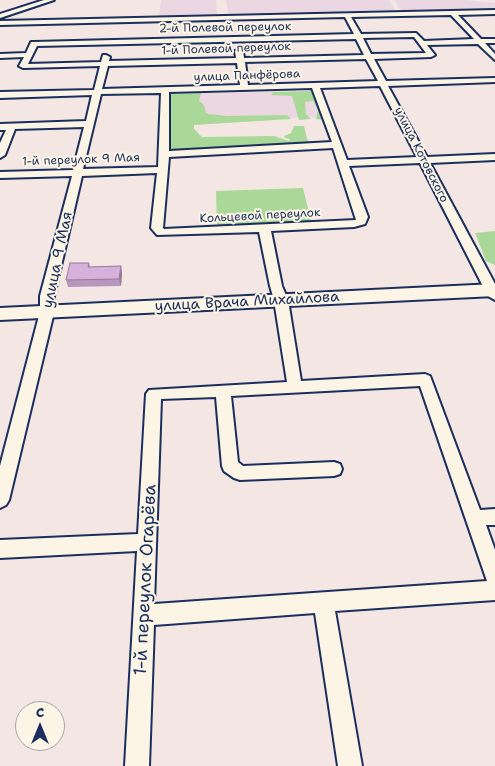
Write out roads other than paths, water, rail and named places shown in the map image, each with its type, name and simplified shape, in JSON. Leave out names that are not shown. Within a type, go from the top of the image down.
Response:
[{"type":"main road","name":"улица Врача Михайлова","points":[[0,314],[494,292]]},
{"type":"street","points":[[0,16],[51,0]]},
{"type":"street","points":[[0,24],[114,21],[235,29],[346,15],[495,12]]},
{"type":"street","points":[[453,13],[495,58]]},
{"type":"street","name":"улица Котовского","points":[[346,15],[494,292]]},
{"type":"street","name":"улица 9 Мая","points":[[0,500],[47,312],[47,296],[114,21]]},
{"type":"street","points":[[235,29],[245,89]]},
{"type":"street","name":"2-й Полевой переулок","points":[[27,55],[34,44],[109,42],[235,29],[358,36],[416,35],[421,43]]},
{"type":"street","points":[[421,43],[495,41]]},
{"type":"street","name":"1-й Полевой переулок","points":[[27,55],[23,66],[431,55],[421,43]]},
{"type":"street","points":[[0,56],[27,55]]},
{"type":"street","name":"улица Панфёрова","points":[[0,95],[316,87],[495,80]]},
{"type":"street","name":"Кольцевой переулок","points":[[165,91],[164,154],[157,228],[161,232],[354,224],[361,222],[362,217],[316,87]]},
{"type":"street","points":[[0,126],[89,124]]},
{"type":"street","points":[[0,156],[12,126]]},
{"type":"street","points":[[164,154],[337,146]]},
{"type":"street","points":[[343,163],[495,157]]},
{"type":"street","name":"1-й переулок 9 Мая","points":[[0,176],[163,170]]},
{"type":"street","points":[[264,227],[276,286],[281,300],[295,387]]},
{"type":"street","points":[[334,469],[240,473],[230,466],[223,391],[425,380],[495,576]]},
{"type":"street","name":"1-й переулок Огарёва","points":[[137,766],[154,394],[223,391]]},
{"type":"street","points":[[474,518],[495,517]]},
{"type":"street","points":[[0,549],[148,542]]},
{"type":"street","points":[[145,616],[495,590]]},
{"type":"street","points":[[323,602],[350,766]]}]
